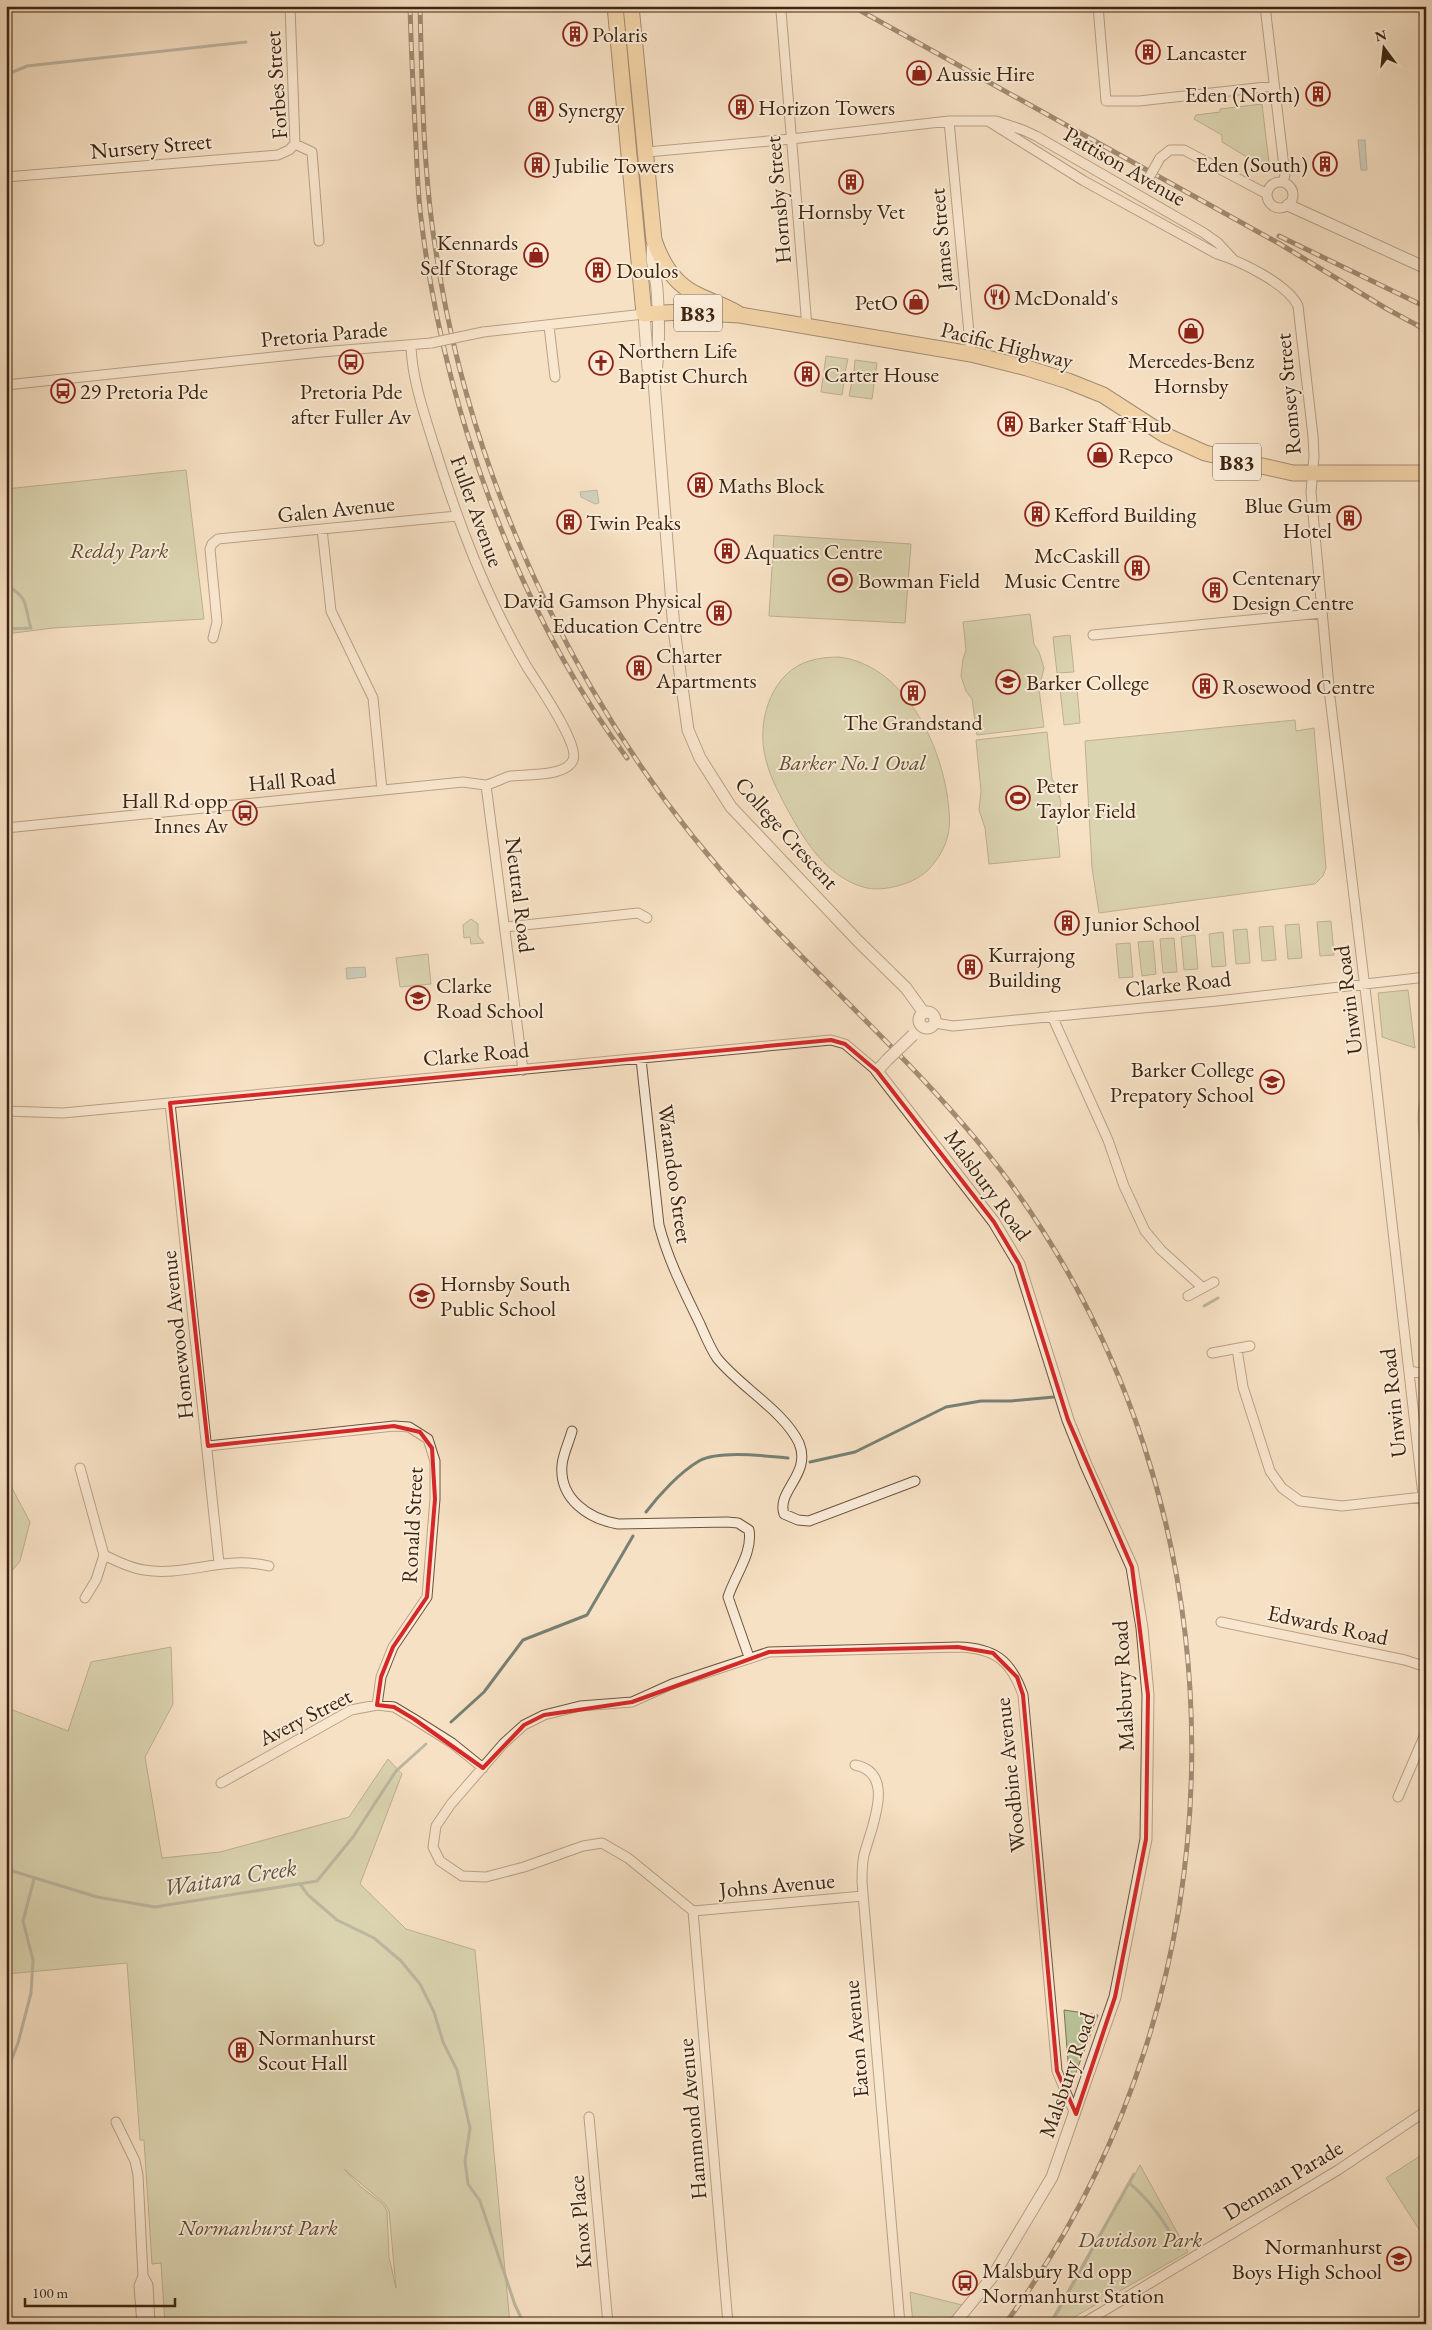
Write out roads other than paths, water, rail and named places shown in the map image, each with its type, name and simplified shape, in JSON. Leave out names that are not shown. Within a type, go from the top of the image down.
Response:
[{"type":"main road","name":"B83","points":[[615,6],[650,314]]},
{"type":"main road","name":"Pacific Highway","points":[[630,6],[647,152],[654,240],[663,261],[679,281],[692,292],[719,303],[740,315]]},
{"type":"main road","name":"Pacific Highway","points":[[650,314],[683,312],[740,315],[970,354],[1027,368],[1095,392],[1111,400],[1165,435],[1205,453],[1293,473],[1426,473]]},
{"type":"street","name":"Forbes Street","points":[[290,6],[295,144],[310,149],[314,158],[319,241]]},
{"type":"street","points":[[1098,6],[1106,100],[1139,101],[1274,86]]},
{"type":"street","points":[[1265,6],[1285,175],[1283,182]]},
{"type":"street","points":[[1424,6],[1426,24]]},
{"type":"street","name":"Hornsby Street","points":[[781,11],[807,327]]},
{"type":"street","name":"Pattison Avenue","points":[[647,152],[792,139],[949,121],[978,120],[1007,124],[1023,130],[1204,233],[1218,242],[1234,259]]},
{"type":"street","name":"James Street","points":[[949,121],[970,354]]},
{"type":"street","name":"Pattison Avenue","points":[[988,121],[1084,181],[1217,254],[1234,259],[1290,293],[1299,310]]},
{"type":"street","name":"Nursery Street","points":[[6,177],[278,155],[289,150],[295,144]]},
{"type":"street","points":[[1139,196],[1160,158],[1170,150],[1184,150],[1267,194]]},
{"type":"street","points":[[1283,182],[1271,186],[1267,194],[1269,202],[1276,207],[1288,204],[1426,268]]},
{"type":"street","points":[[1283,182],[1292,190],[1292,198],[1288,204]]},
{"type":"street","name":"Pacific Highway","points":[[650,314],[657,291],[650,254],[654,240]]},
{"type":"street","name":"Romsey Street","points":[[1299,310],[1313,436],[1314,456],[1312,474]]},
{"type":"street","name":"Pretoria Parade","points":[[6,385],[321,352],[431,344],[483,332],[650,314]]},
{"type":"street","name":"College Crescent","points":[[650,314],[648,368],[654,381],[674,628],[688,730],[700,758],[731,808],[854,937],[906,988],[924,1013]]},
{"type":"street","points":[[549,326],[555,377]]},
{"type":"street","name":"Fuller Avenue","points":[[411,346],[412,366],[425,416],[457,516],[488,594],[508,633],[566,733],[573,748],[574,758]]},
{"type":"street","name":"Unwin Road","points":[[1312,474],[1311,492],[1322,613],[1426,1522]]},
{"type":"street","name":"Galen Avenue","points":[[213,638],[217,622],[210,549],[212,544],[218,539],[457,516]]},
{"type":"street","points":[[322,529],[331,611],[373,698],[382,790]]},
{"type":"street","points":[[1093,635],[1322,613]]},
{"type":"street","name":"Hall Road","points":[[6,828],[463,782],[486,785],[510,776],[564,770],[574,758]]},
{"type":"street","name":"Neutral Road","points":[[486,785],[523,1070]]},
{"type":"street","points":[[505,927],[638,913],[647,918]]},
{"type":"street","name":"Clarke Road","points":[[935,1023],[953,1026],[1216,1001],[1426,977]]},
{"type":"street","points":[[924,1013],[932,1014],[935,1018],[935,1023],[930,1028],[921,1026],[919,1020],[924,1013]]},
{"type":"street","points":[[1052,1016],[1108,1140],[1124,1186],[1145,1231],[1161,1250],[1203,1288]]},
{"type":"street","points":[[877,1071],[921,1026]]},
{"type":"street","name":"Clarke Road","points":[[6,1111],[63,1113],[831,1040],[845,1044],[877,1071]]},
{"type":"street","name":"Warandoo Street","points":[[641,1059],[659,1225],[666,1251],[716,1356],[789,1428],[801,1451],[801,1463],[796,1481],[784,1496],[782,1507],[784,1514],[798,1520],[809,1521],[915,1481]]},
{"type":"street","name":"Malsbury Road","points":[[877,1071],[994,1222],[1019,1264],[1068,1420],[1132,1567],[1142,1628],[1148,1695],[1146,1839],[1115,1998],[1076,2114],[1052,2177],[992,2276],[954,2324]]},
{"type":"street","name":"Homewood Avenue","points":[[170,1103],[219,1563]]},
{"type":"street","points":[[1188,1296],[1214,1282]]},
{"type":"street","points":[[1212,1353],[1250,1346]]},
{"type":"street","points":[[1237,1349],[1243,1387],[1270,1471],[1282,1488],[1300,1501],[1342,1506],[1423,1497]]},
{"type":"street","points":[[1409,1371],[1426,1374]]},
{"type":"street","name":"Ronald Street","points":[[208,1446],[394,1426],[409,1427],[428,1439],[435,1461],[433,1527],[427,1597],[393,1647],[381,1677],[378,1705]]},
{"type":"street","points":[[572,1431],[562,1466],[565,1486],[575,1504],[589,1516],[603,1522],[618,1524],[727,1522],[738,1523],[749,1530],[751,1540],[746,1556],[728,1597],[734,1621],[748,1657]]},
{"type":"street","points":[[80,1468],[104,1555],[96,1580],[84,1598]]},
{"type":"street","points":[[104,1555],[142,1570],[161,1572],[219,1563],[253,1562],[269,1566]]},
{"type":"street","name":"Edwards Road","points":[[1221,1622],[1405,1660],[1426,1667]]},
{"type":"street","name":"Woodbine Avenue","points":[[693,1911],[628,1858],[602,1843],[583,1846],[524,1867],[486,1877],[462,1876],[440,1861],[432,1847],[436,1826],[451,1804],[524,1725],[544,1715],[580,1706],[632,1702],[672,1684],[748,1657],[769,1652],[979,1648],[993,1653],[1017,1677],[1023,1695],[1058,2071],[1076,2114]]},
{"type":"street","name":"Avery Street","points":[[221,1783],[351,1710],[378,1705],[394,1708],[414,1719],[452,1743],[483,1768]]},
{"type":"street","points":[[1398,1797],[1426,1732]]},
{"type":"street","name":"Eaton Avenue","points":[[855,1765],[870,1770],[876,1777],[877,1785],[878,1803],[875,1820],[864,1858],[863,1896],[900,2324]]},
{"type":"street","name":"Johns Avenue","points":[[693,1911],[863,1896]]},
{"type":"street","name":"Hammond Avenue","points":[[693,1911],[728,2324]]},
{"type":"street","name":"Denman Parade","points":[[1082,2324],[1338,2170],[1426,2111]]},
{"type":"street","name":"Knox Place","points":[[589,2117],[608,2324]]},
{"type":"street","points":[[116,2122],[135,2161],[138,2175],[143,2276],[139,2286],[142,2324]]},
{"type":"street","points":[[143,2276],[148,2285],[150,2324]]},
{"type":"water","points":[[1358,140],[1365,140],[1367,170],[1361,170]]},
{"type":"water","points":[[597,490],[599,503],[595,504],[581,497],[580,492]]},
{"type":"water","points":[[365,967],[366,977],[347,979],[346,968]]},
{"type":"waterway","points":[[6,75],[27,66],[246,42]]},
{"type":"waterway","points":[[6,516],[11,533],[6,548]]},
{"type":"waterway","points":[[6,575],[6,584],[25,603],[31,628],[6,629]]},
{"type":"waterway","points":[[1204,1306],[1218,1298]]},
{"type":"waterway","name":"Waitara Creek","points":[[810,1462],[855,1452],[946,1407],[981,1401],[1011,1401],[1054,1397]]},
{"type":"waterway","name":"Waitara Creek","points":[[646,1512],[677,1477],[699,1461],[730,1455],[788,1458]]},
{"type":"waterway","name":"Waitara Creek","points":[[451,1722],[484,1692],[523,1640],[587,1615],[633,1536]]},
{"type":"waterway","name":"Waitara Creek","points":[[6,1869],[97,1897],[155,1907],[317,1881],[353,1837],[396,1771],[426,1744]]},
{"type":"waterway","points":[[6,2074],[18,2043],[31,1993],[33,1960],[23,1921],[34,1879]]},
{"type":"waterway","points":[[300,1884],[308,1895],[337,1920],[374,1938],[401,1961],[420,1984],[434,2012],[443,2042],[457,2070],[470,2128],[465,2161],[468,2184],[480,2201],[515,2305],[524,2324]]},
{"type":"waterway","points":[[1050,2324],[1134,2174]]},
{"type":"waterway","points":[[1129,2183],[1157,2213],[1179,2249]]},
{"type":"railway","points":[[410,6],[417,172],[421,218],[432,288],[447,359],[466,431],[490,501],[518,570],[551,636],[587,699],[627,758]]},
{"type":"railway","points":[[420,6],[428,191],[446,309],[459,366],[493,478],[514,532],[564,638],[592,689],[628,747],[667,803],[709,856],[785,940],[913,1069],[974,1137],[1002,1172],[1085,1304],[1144,1446],[1180,1595],[1192,1748],[1180,1900],[1145,2049],[1087,2192],[1005,2324]]},
{"type":"railway","points":[[852,6],[1280,244],[1387,309],[1426,330]]},
{"type":"railway","points":[[1279,236],[1426,307]]},
{"type":"place","name":"Polaris","points":[[575,34]]},
{"type":"place","name":"Lancaster","points":[[1148,52]]},
{"type":"place","name":"Aussie Hire","points":[[919,73]]},
{"type":"place","name":"Eden (North)","points":[[1318,94]]},
{"type":"place","name":"Horizon Towers","points":[[741,107]]},
{"type":"place","name":"Synergy","points":[[541,109]]},
{"type":"place","name":"Eden (South)","points":[[1325,164]]},
{"type":"place","name":"Jubilie Towers","points":[[537,165]]},
{"type":"place","name":"Hornsby Vet","points":[[851,182]]},
{"type":"place","name":"Kennards Self Storage","points":[[536,255]]},
{"type":"place","name":"Doulos","points":[[598,270]]},
{"type":"place","name":"McDonald's","points":[[997,297]]},
{"type":"place","name":"PetO","points":[[916,302]]},
{"type":"place","name":"Mercedes-Benz Hornsby","points":[[1191,331]]},
{"type":"place","name":"Pretoria Pde after Fuller Av","points":[[351,362]]},
{"type":"place","name":"Northern Life Baptist Church","points":[[601,363]]},
{"type":"place","name":"Carter House","points":[[807,374]]},
{"type":"place","name":"29 Pretoria Pde","points":[[63,391]]},
{"type":"place","name":"Barker Staff Hub","points":[[1010,424]]},
{"type":"place","name":"Repco","points":[[1100,455]]},
{"type":"place","name":"Maths Block","points":[[700,485]]},
{"type":"place","name":"Kefford Building","points":[[1037,514]]},
{"type":"place","name":"Blue Gum Hotel","points":[[1349,518]]},
{"type":"place","name":"Twin Peaks","points":[[569,522]]},
{"type":"place","name":"Aquatics Centre","points":[[727,551]]},
{"type":"place","name":"McCaskill Music Centre","points":[[1137,568]]},
{"type":"place","name":"Bowman Field","points":[[840,580]]},
{"type":"place","name":"Centenary Design Centre","points":[[1215,590]]},
{"type":"place","name":"David Gamson Physical Education Centre","points":[[719,613]]},
{"type":"place","name":"Charter Apartments","points":[[639,668]]},
{"type":"place","name":"Barker College","points":[[1008,682]]},
{"type":"place","name":"Rosewood Centre","points":[[1205,686]]},
{"type":"place","name":"The Grandstand","points":[[913,693]]},
{"type":"place","name":"Peter Taylor Field","points":[[1018,798]]},
{"type":"place","name":"Hall Rd opp Innes Av","points":[[245,813]]},
{"type":"place","name":"Junior School","points":[[1067,923]]},
{"type":"place","name":"Kurrajong Building","points":[[970,967]]},
{"type":"place","name":"Clarke Road School","points":[[418,998]]},
{"type":"place","name":"Barker College Prepatory School","points":[[1272,1082]]},
{"type":"place","name":"Hornsby South Public School","points":[[422,1296]]},
{"type":"place","name":"Normanhurst Scout Hall","points":[[241,2050]]},
{"type":"place","name":"Normanhurst Boys High School","points":[[1399,2259]]},
{"type":"place","name":"Malsbury Rd opp Normanhurst Station","points":[[965,2283]]},
{"type":"park label","name":"Reddy Park","points":[[119,550]]},
{"type":"park label","name":"Barker No.1 Oval","points":[[852,762]]},
{"type":"park label","name":"Normanhurst Park","points":[[258,2227]]},
{"type":"park label","name":"Davidson Park","points":[[1140,2239]]}]
